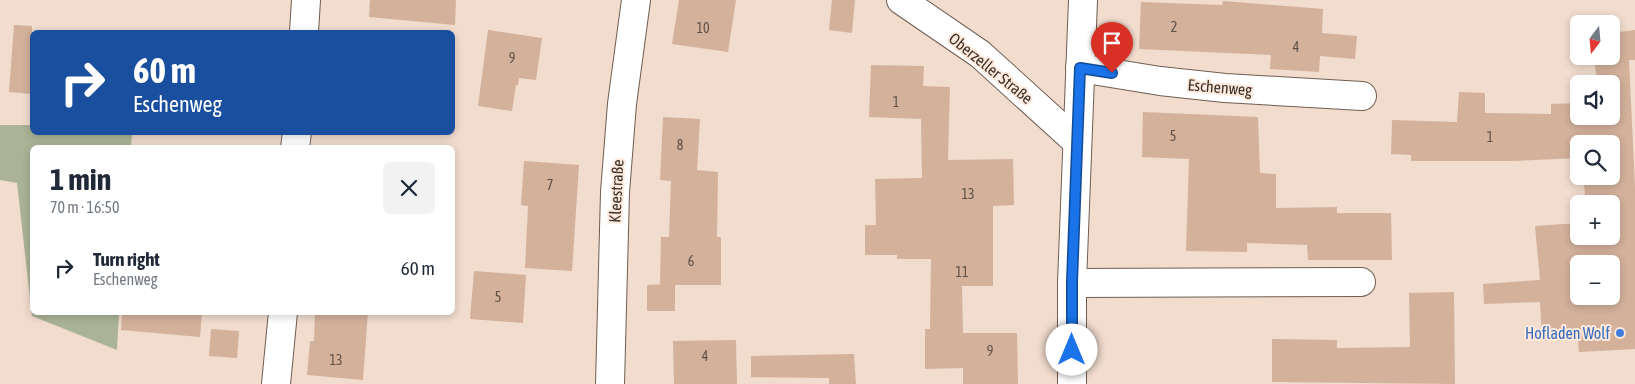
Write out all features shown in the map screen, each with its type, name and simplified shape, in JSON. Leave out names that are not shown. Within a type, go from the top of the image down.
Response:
[{"type":"street","points":[[304,30],[306,0]]},
{"type":"street","name":"Kleestraße","points":[[610,384],[615,192],[622,104],[636,0]]},
{"type":"street","name":"Oberzeller Straße","points":[[901,0],[980,54],[1077,142]]},
{"type":"street","points":[[1072,384],[1072,282],[1083,0]]},
{"type":"street","name":"Eschenweg","points":[[1080,68],[1160,81],[1225,88],[1362,96]]},
{"type":"street","points":[[1072,282],[1361,282]]},
{"type":"street","points":[[276,384],[283,315]]},
{"type":"green space","points":[[0,125],[30,125],[30,135],[132,135],[131,145],[30,145],[30,298],[17,183],[0,180]]},
{"type":"green space","points":[[119,315],[117,350],[32,316]]},
{"type":"building","points":[[370,0],[456,0],[455,25],[369,17]]},
{"type":"building","points":[[679,0],[736,0],[728,52],[672,44]]},
{"type":"building","points":[[832,0],[855,0],[852,33],[829,30]]},
{"type":"building","points":[[1223,1],[1323,9],[1322,33],[1357,36],[1355,59],[1320,56],[1319,72],[1270,69],[1271,55],[1139,49],[1141,2],[1222,5]]},
{"type":"building","points":[[14,25],[32,26],[32,30],[30,30],[30,94],[9,92]]},
{"type":"building","points":[[488,30],[542,38],[536,80],[519,78],[512,111],[478,106]]},
{"type":"building","points":[[1635,30],[1635,60],[1629,60],[1635,187],[1635,349],[1579,352],[1578,340],[1542,341],[1540,302],[1484,304],[1483,284],[1540,280],[1535,226],[1570,224],[1570,245],[1620,245],[1620,195],[1585,195],[1584,185],[1620,185],[1620,135],[1570,135],[1570,158],[1513,161],[1411,161],[1411,155],[1391,154],[1392,120],[1457,122],[1459,92],[1485,93],[1485,113],[1551,114],[1551,104],[1570,103],[1570,125],[1620,125],[1620,75],[1596,75],[1595,65],[1620,65],[1620,32]]},
{"type":"building","points":[[871,65],[924,66],[923,86],[950,87],[948,160],[1013,159],[1014,205],[993,206],[993,286],[962,286],[963,333],[1017,333],[1018,384],[963,384],[963,368],[925,369],[925,329],[930,329],[931,259],[897,259],[897,255],[865,255],[865,225],[876,225],[875,179],[922,178],[921,119],[869,117]]},
{"type":"building","points":[[1143,112],[1258,117],[1260,173],[1276,174],[1276,208],[1337,207],[1337,213],[1391,213],[1392,260],[1308,260],[1307,245],[1247,243],[1247,252],[1186,251],[1189,159],[1142,157]]},
{"type":"building","points":[[663,117],[700,119],[697,170],[718,172],[717,237],[721,237],[721,285],[675,285],[675,311],[647,311],[647,285],[667,284],[660,284],[661,237],[669,237],[671,181],[660,180]]},
{"type":"building","points":[[524,161],[579,165],[572,271],[525,268],[528,206],[521,205]]},
{"type":"building","points":[[474,271],[526,275],[523,323],[470,319]]},
{"type":"building","points":[[1454,292],[1455,384],[1272,382],[1272,339],[1337,340],[1337,348],[1410,347],[1409,293]]},
{"type":"building","points":[[122,315],[202,315],[200,337],[121,330]]},
{"type":"building","points":[[315,315],[368,315],[363,380],[307,375],[310,341],[314,341]]},
{"type":"building","points":[[211,329],[239,331],[237,358],[209,356]]},
{"type":"building","points":[[736,340],[737,384],[674,384],[673,341]]},
{"type":"building","points":[[854,354],[856,384],[829,384],[829,378],[751,377],[751,356]]},
{"type":"place","name":"Hofladen Wolf","points":[[1620,333]]},
{"type":"route","points":[[1072,350],[1072,282],[1080,68],[1112,73]]}]
